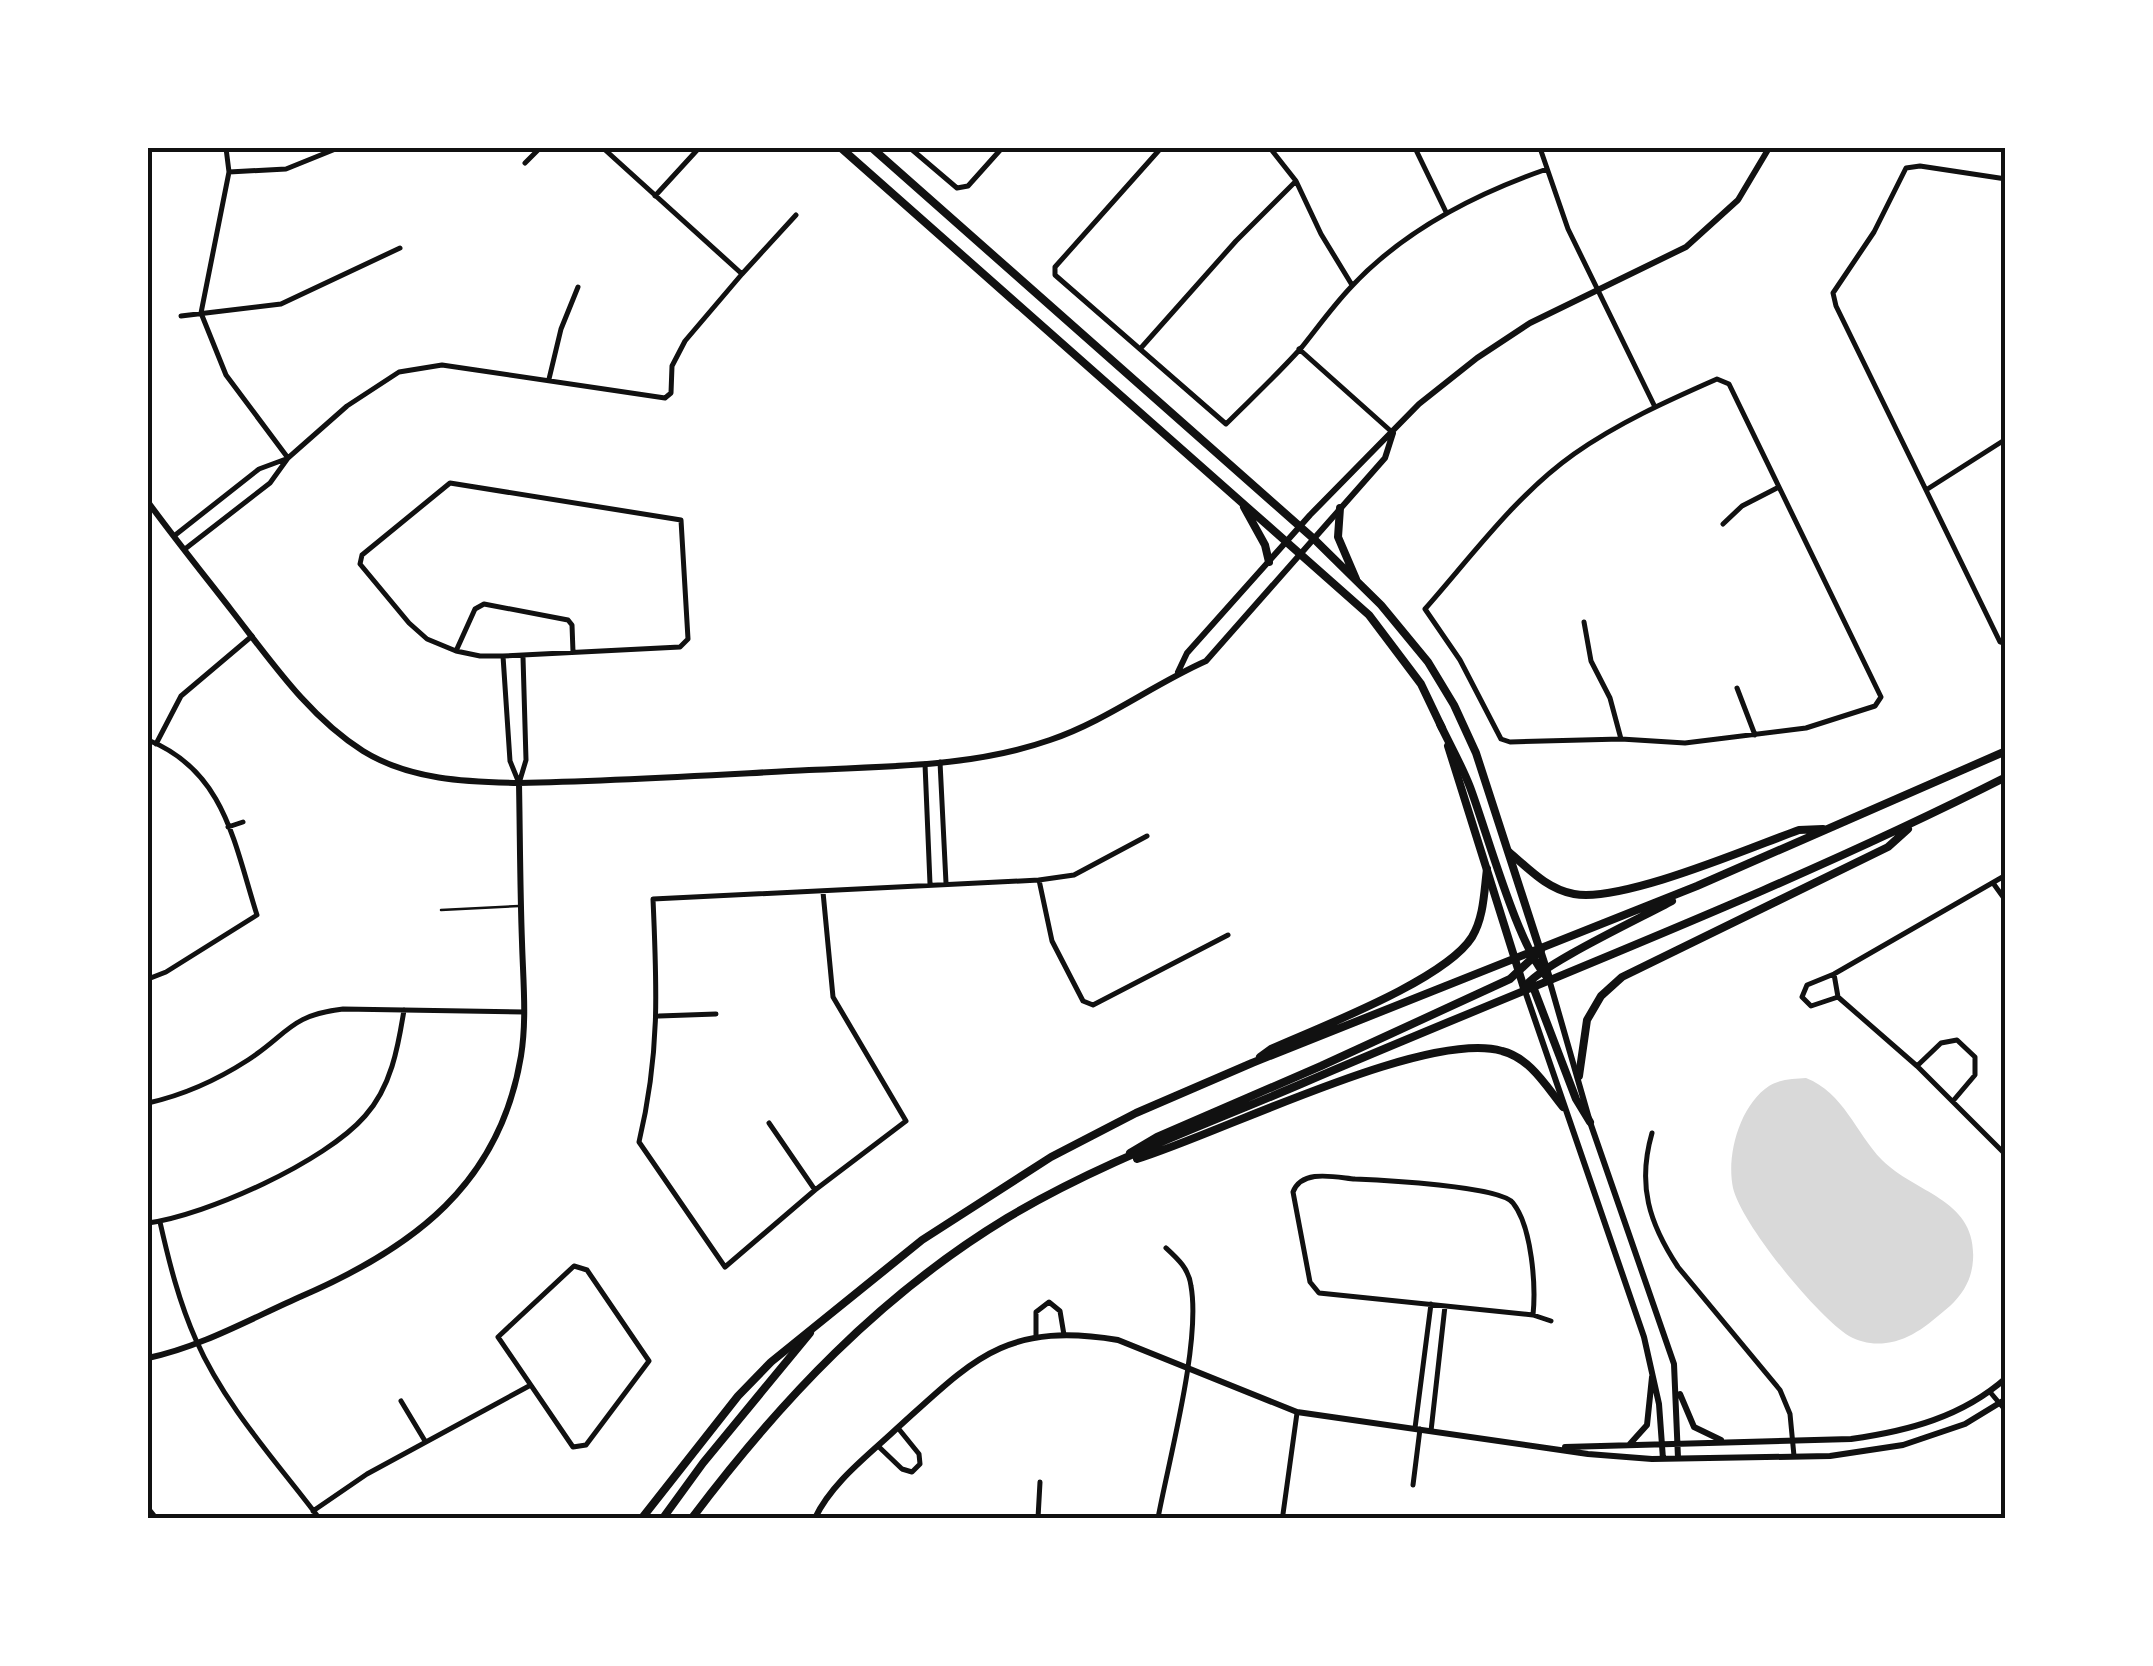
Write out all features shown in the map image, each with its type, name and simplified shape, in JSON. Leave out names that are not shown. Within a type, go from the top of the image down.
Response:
[{"type":"main road","points":[[841,148],[1370,614],[1421,684],[1469,784],[1535,954],[1550,979]]},
{"type":"main road","points":[[872,148],[1314,539],[1381,605],[1428,662],[1476,753],[1510,852],[1535,954]]},
{"type":"main road","points":[[1242,503],[1265,546],[1268,562]]},
{"type":"main road","points":[[1340,508],[1338,537],[1358,583]]},
{"type":"main road","points":[[1440,724],[1514,959],[1529,984],[1576,1099],[1590,1122]]},
{"type":"main road","points":[[642,1518],[738,1396],[771,1362],[922,1240],[1010,1181],[1095,1132],[1252,1063],[1535,954],[2006,751]]},
{"type":"main road","points":[[1099,1170],[1529,984],[1692,921],[1916,823],[2006,777]]},
{"type":"main road","points":[[1578,1076],[1586,1020],[1610,986],[1658,958],[1888,847],[1916,823]]},
{"type":"main road","points":[[1510,852],[1541,880],[1571,894],[1585,895],[1622,891],[1799,830],[1832,828]]},
{"type":"main road","points":[[1252,1063],[1271,1049],[1446,962],[1474,934],[1488,869]]},
{"type":"main road","points":[[1529,984],[1544,971],[1697,886]]},
{"type":"main road","points":[[692,1518],[760,1432],[863,1324],[1006,1219],[1157,1137],[1338,1059],[1522,970],[1535,954]]},
{"type":"main road","points":[[1099,1170],[1162,1151],[1315,1091],[1437,1052],[1480,1047],[1515,1055],[1563,1107]]},
{"type":"main road","points":[[663,1518],[703,1463],[810,1334]]},
{"type":"street","points":[[226,148],[229,172],[201,313],[226,375],[288,458]]},
{"type":"street","points":[[229,172],[286,169],[338,148]]},
{"type":"street","points":[[526,163],[540,148]]},
{"type":"street","points":[[602,148],[742,274]]},
{"type":"street","points":[[655,196],[699,148]]},
{"type":"street","points":[[910,148],[957,188],[968,186],[1002,148]]},
{"type":"street","points":[[1161,148],[1056,266],[1054,275],[1226,424],[1300,349],[1352,285],[1397,247],[1446,212],[1495,187],[1548,169]]},
{"type":"street","points":[[1270,148],[1296,181],[1352,285]]},
{"type":"street","points":[[1415,148],[1446,212]]},
{"type":"street","points":[[1540,148],[1568,229],[1655,407]]},
{"type":"street","points":[[1177,674],[1187,653],[1268,562],[1420,404],[1476,358],[1530,323],[1666,259],[1704,234],[1738,200],[1770,148]]},
{"type":"street","points":[[2006,179],[1920,166],[1906,168],[1874,232],[1833,293],[2000,642],[2006,644]]},
{"type":"street","points":[[1140,349],[1236,241],[1296,181]]},
{"type":"street","points":[[185,550],[270,484],[288,458],[347,406],[399,372],[442,365],[665,398],[671,393],[672,366],[685,341],[796,215]]},
{"type":"street","points":[[181,316],[281,304],[400,248]]},
{"type":"street","points":[[549,378],[560,329],[578,287]]},
{"type":"street","points":[[1300,349],[1393,434]]},
{"type":"street","points":[[1716,379],[1729,384],[1777,488],[1881,698],[1875,706],[1806,728],[1685,743],[1501,739],[1460,660],[1425,610],[1542,480],[1572,455],[1655,407],[1716,379]]},
{"type":"street","points":[[148,502],[325,722],[366,752],[453,782],[519,783],[925,764],[1001,754],[1052,740],[1110,715],[1206,660],[1386,458],[1393,434]]},
{"type":"street","points":[[1926,490],[2006,439]]},
{"type":"street","points":[[174,536],[259,470],[288,458]]},
{"type":"street","points":[[450,484],[682,520],[688,639],[680,647],[523,656],[480,656],[456,651],[427,639],[409,623],[360,564],[362,554],[450,484]]},
{"type":"street","points":[[1723,524],[1742,506],[1777,488]]},
{"type":"street","points":[[456,651],[475,609],[484,604],[568,620],[572,625],[573,652]]},
{"type":"street","points":[[1584,622],[1592,661],[1610,698],[1621,740]]},
{"type":"street","points":[[156,744],[180,696],[252,636]]},
{"type":"street","points":[[503,656],[510,762],[519,783]]},
{"type":"street","points":[[148,1358],[196,1342],[360,1270],[407,1242],[440,1212],[474,1171],[509,1103],[521,1055],[524,1012],[519,783],[526,760],[523,656]]},
{"type":"street","points":[[1738,688],[1755,735]]},
{"type":"street","points":[[148,740],[184,759],[210,785],[257,915],[148,979]]},
{"type":"street","points":[[940,762],[946,883]]},
{"type":"street","points":[[925,764],[930,884]]},
{"type":"street","points":[[228,827],[243,822]]},
{"type":"street","points":[[823,892],[833,997],[906,1121],[815,1190],[724,1267],[639,1142],[652,1086],[658,1016],[653,899],[1038,880],[1074,875],[1148,836]]},
{"type":"street","points":[[1838,996],[1811,1006],[1802,997],[1808,985],[1834,974],[2006,875]]},
{"type":"street","points":[[1038,880],[1052,941],[1082,1002],[1093,1005],[1228,935]]},
{"type":"street","points":[[1992,882],[2006,901]]},
{"type":"street","points":[[1834,974],[1838,996],[1917,1066],[2006,1155]]},
{"type":"street","points":[[1550,979],[1590,1122],[1665,1333],[1684,1409],[1694,1427],[1726,1442]]},
{"type":"street","points":[[1529,984],[1563,1107],[1652,1366],[1663,1459]]},
{"type":"street","points":[[148,1223],[226,1202],[288,1171],[348,1133],[366,1116],[380,1094],[396,1056],[404,1010]]},
{"type":"street","points":[[148,1103],[222,1076],[253,1057],[289,1025],[314,1012],[524,1012]]},
{"type":"street","points":[[658,1016],[716,1014]]},
{"type":"street","points":[[1917,1066],[1941,1042],[1957,1040],[1975,1057],[1974,1075],[1953,1101]]},
{"type":"street","points":[[769,1124],[815,1190]]},
{"type":"street","points":[[1652,1133],[1644,1158],[1644,1192],[1665,1247],[1780,1390],[1790,1414],[1794,1456]]},
{"type":"street","points":[[1533,1316],[1536,1288],[1529,1244],[1513,1202],[1500,1194],[1346,1178],[1305,1177],[1296,1183],[1293,1192],[1310,1282],[1319,1293],[1551,1321]]},
{"type":"street","points":[[160,1222],[172,1275],[196,1342],[254,1438],[318,1518]]},
{"type":"street","points":[[1158,1518],[1187,1366],[1193,1310],[1191,1282],[1181,1262],[1166,1248]]},
{"type":"street","points":[[574,1266],[587,1270],[649,1361],[586,1445],[573,1448],[530,1386],[498,1337],[574,1266]]},
{"type":"street","points":[[1036,1336],[1036,1312],[1048,1302],[1060,1311],[1064,1335]]},
{"type":"street","points":[[1413,1485],[1431,1304]]},
{"type":"street","points":[[1431,1430],[1445,1306]]},
{"type":"street","points":[[816,1518],[841,1481],[956,1374],[988,1352],[1036,1336],[1118,1340],[1297,1412],[1548,1448],[1663,1459],[1830,1456],[1903,1446],[2004,1405],[1990,1392]]},
{"type":"street","points":[[1629,1445],[1647,1425],[1652,1366]]},
{"type":"street","points":[[1548,1448],[1851,1439],[1896,1432],[1956,1412],[2006,1378]]},
{"type":"street","points":[[1676,1383],[1678,1458]]},
{"type":"street","points":[[313,1510],[366,1474],[530,1386]]},
{"type":"street","points":[[401,1401],[425,1441]]},
{"type":"street","points":[[1283,1514],[1297,1412]]},
{"type":"street","points":[[878,1446],[902,1469],[912,1472],[920,1464],[919,1454],[898,1428]]},
{"type":"street","points":[[1038,1518],[1040,1482]]},
{"type":"street","points":[[148,1508],[156,1518]]},
{"type":"lane","points":[[441,910],[520,906]]},
{"type":"shaded area","points":[[1806,1078],[1840,1103],[1882,1160],[1955,1211],[1972,1240],[1972,1267],[1963,1290],[1936,1318],[1904,1338],[1876,1344],[1849,1336],[1835,1325],[1765,1246],[1739,1204],[1731,1175],[1734,1146],[1743,1118],[1759,1094],[1773,1084]]}]
